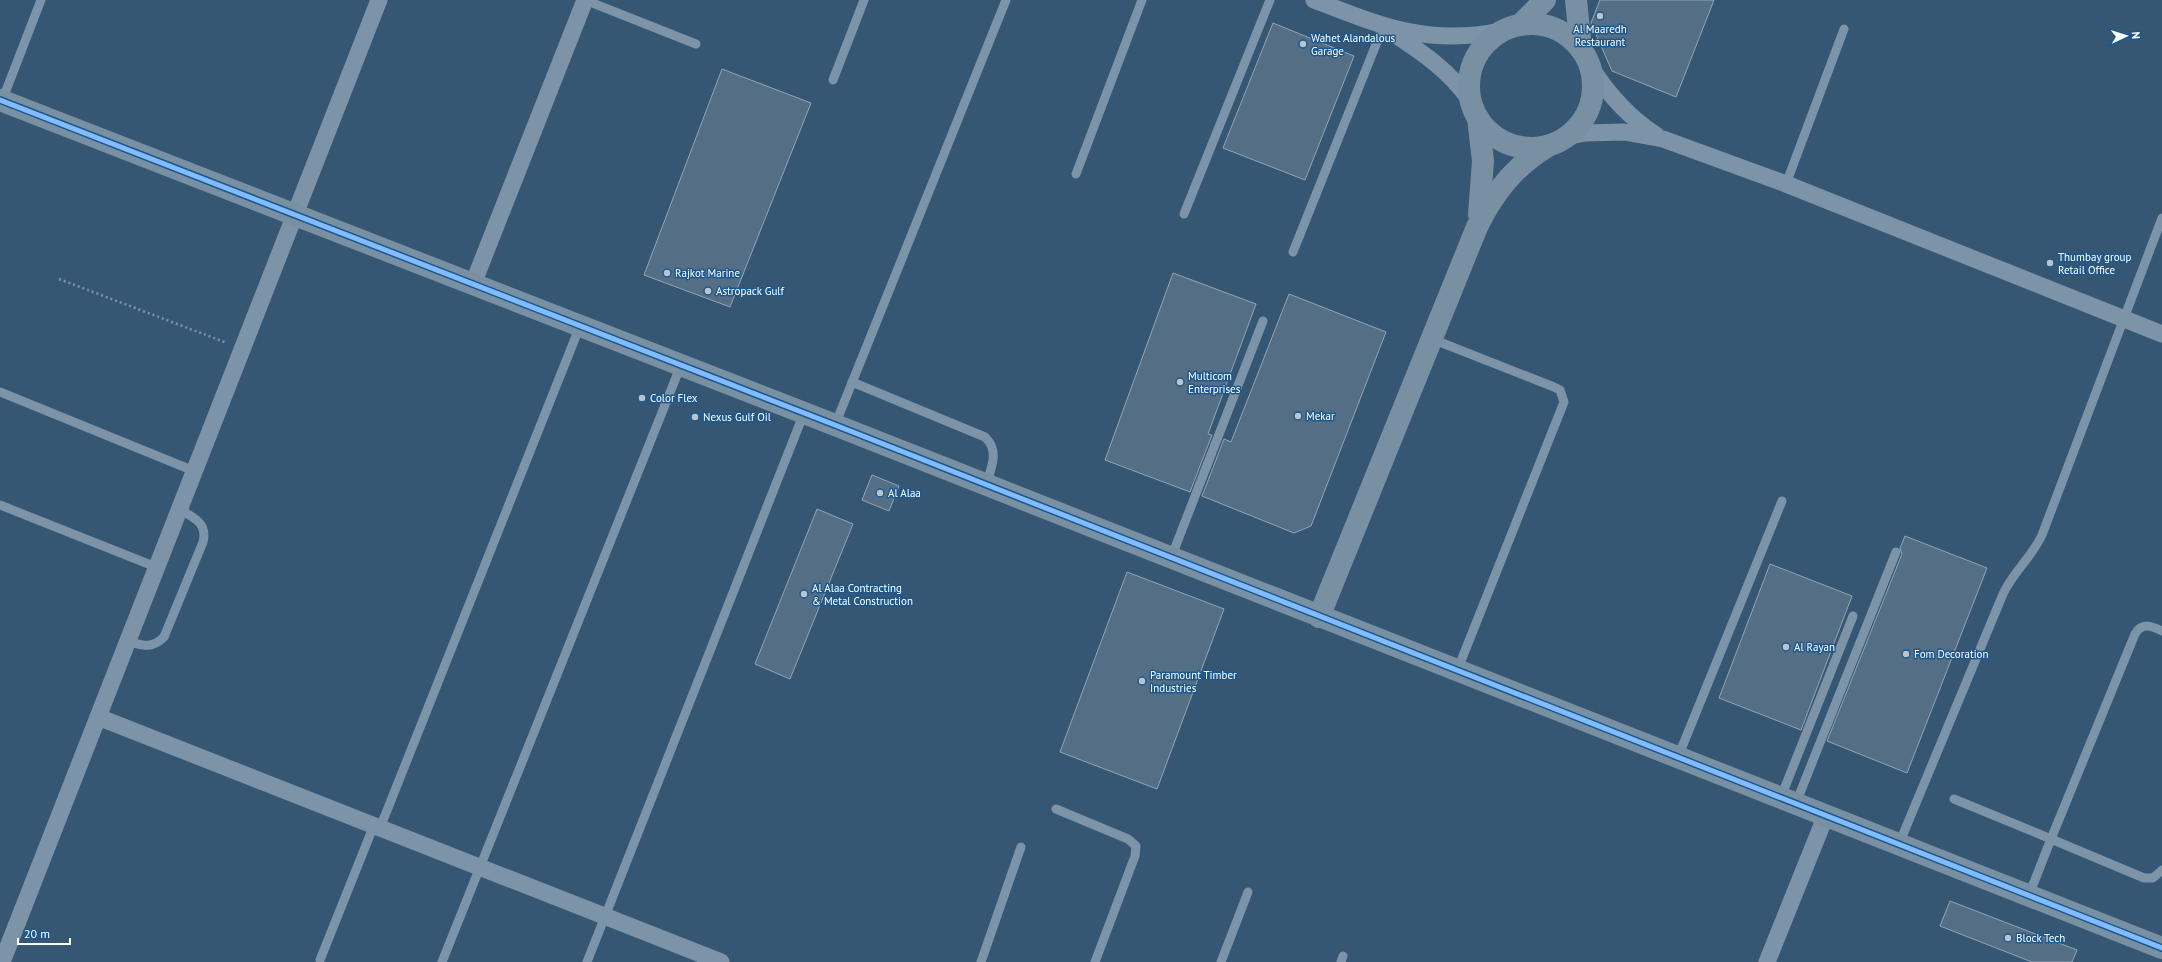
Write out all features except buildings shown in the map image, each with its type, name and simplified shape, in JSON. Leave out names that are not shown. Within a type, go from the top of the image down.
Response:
[{"type":"street","points":[[2,962],[379,0]]},
{"type":"street","points":[[473,284],[585,0]]},
{"type":"street","points":[[1314,0],[1383,26],[1437,37],[1459,37],[1537,24],[1554,28],[1569,36],[1601,84],[1624,110],[1663,139]]},
{"type":"street","points":[[1477,227],[1483,183],[1483,162],[1469,84],[1475,60],[1488,41],[1510,28],[1545,0]]},
{"type":"street","points":[[1319,617],[1477,227],[1494,195],[1506,180],[1528,159],[1578,127],[1586,113],[1592,98],[1593,82],[1585,58],[1576,0]]},
{"type":"street","points":[[1383,26],[1439,65],[1458,84],[1474,109],[1495,135],[1516,146],[1532,148],[1585,133],[1624,132],[1663,139],[1786,184],[2162,334]]},
{"type":"street","points":[[1,101],[835,425],[2162,948]]},
{"type":"street","points":[[98,717],[721,962]]},
{"type":"street","points":[[1767,962],[1826,815]]},
{"type":"lane","points":[[1,101],[41,0]]},
{"type":"lane","points":[[585,0],[696,44]]},
{"type":"lane","points":[[833,80],[864,0]]},
{"type":"lane","points":[[835,425],[1006,0]]},
{"type":"lane","points":[[1076,174],[1142,0]]},
{"type":"lane","points":[[1184,214],[1270,0]]},
{"type":"lane","points":[[1293,252],[1383,26]]},
{"type":"lane","points":[[1786,184],[1844,29]]},
{"type":"lane","points":[[1898,844],[2005,590],[2029,558],[2042,534],[2162,218]]},
{"type":"lane","points":[[1171,558],[1263,321]]},
{"type":"lane","points":[[320,960],[377,827],[580,326]]},
{"type":"lane","points":[[1432,339],[1554,386],[1560,390],[1564,402],[1457,671]]},
{"type":"lane","points":[[442,962],[681,365]]},
{"type":"lane","points":[[852,382],[985,436],[993,446],[994,452],[986,485]]},
{"type":"lane","points":[[0,392],[194,471]]},
{"type":"lane","points":[[588,962],[804,413]]},
{"type":"lane","points":[[1678,757],[1782,501]]},
{"type":"lane","points":[[0,505],[156,567]]},
{"type":"lane","points":[[128,641],[142,646],[148,646],[164,637],[197,557],[204,536],[204,530],[197,520],[179,509]]},
{"type":"lane","points":[[1788,800],[1896,552]]},
{"type":"lane","points":[[1788,800],[1853,616]]},
{"type":"lane","points":[[2029,895],[2135,634],[2140,627],[2145,626],[2162,631]]},
{"type":"lane","points":[[1954,799],[2144,878],[2153,878],[2162,870]]},
{"type":"lane","points":[[1056,809],[1128,839],[1136,846],[1136,856],[1095,962]]},
{"type":"lane","points":[[981,962],[1021,847]]},
{"type":"lane","points":[[1221,962],[1248,892]]},
{"type":"path","points":[[59,279],[242,349]]},
{"type":"cycle path","points":[[0,100],[835,425],[2162,948]]},
{"type":"place","name":"Al Maaredh Restaurant","points":[[1600,16]]},
{"type":"place","name":"Wahet Alandalous Garage","points":[[1303,44]]},
{"type":"place","name":"Thumbay group Retail Office","points":[[2050,263]]},
{"type":"place","name":"Rajkot Marine","points":[[667,273]]},
{"type":"place","name":"Astropack Gulf","points":[[708,291]]},
{"type":"place","name":"Multicom Enterprises","points":[[1180,382]]},
{"type":"place","name":"Color Flex","points":[[642,398]]},
{"type":"place","name":"Mekar","points":[[1298,416]]},
{"type":"place","name":"Nexus Gulf Oil","points":[[695,417]]},
{"type":"place","name":"Al Alaa","points":[[880,493]]},
{"type":"place","name":"Al Alaa Contracting & Metal Construction","points":[[804,594]]},
{"type":"place","name":"Al Rayan","points":[[1786,647]]},
{"type":"place","name":"Fom Decoration","points":[[1906,654]]},
{"type":"place","name":"Paramount Timber Industries","points":[[1142,681]]},
{"type":"place","name":"Block Tech","points":[[2008,938]]}]
